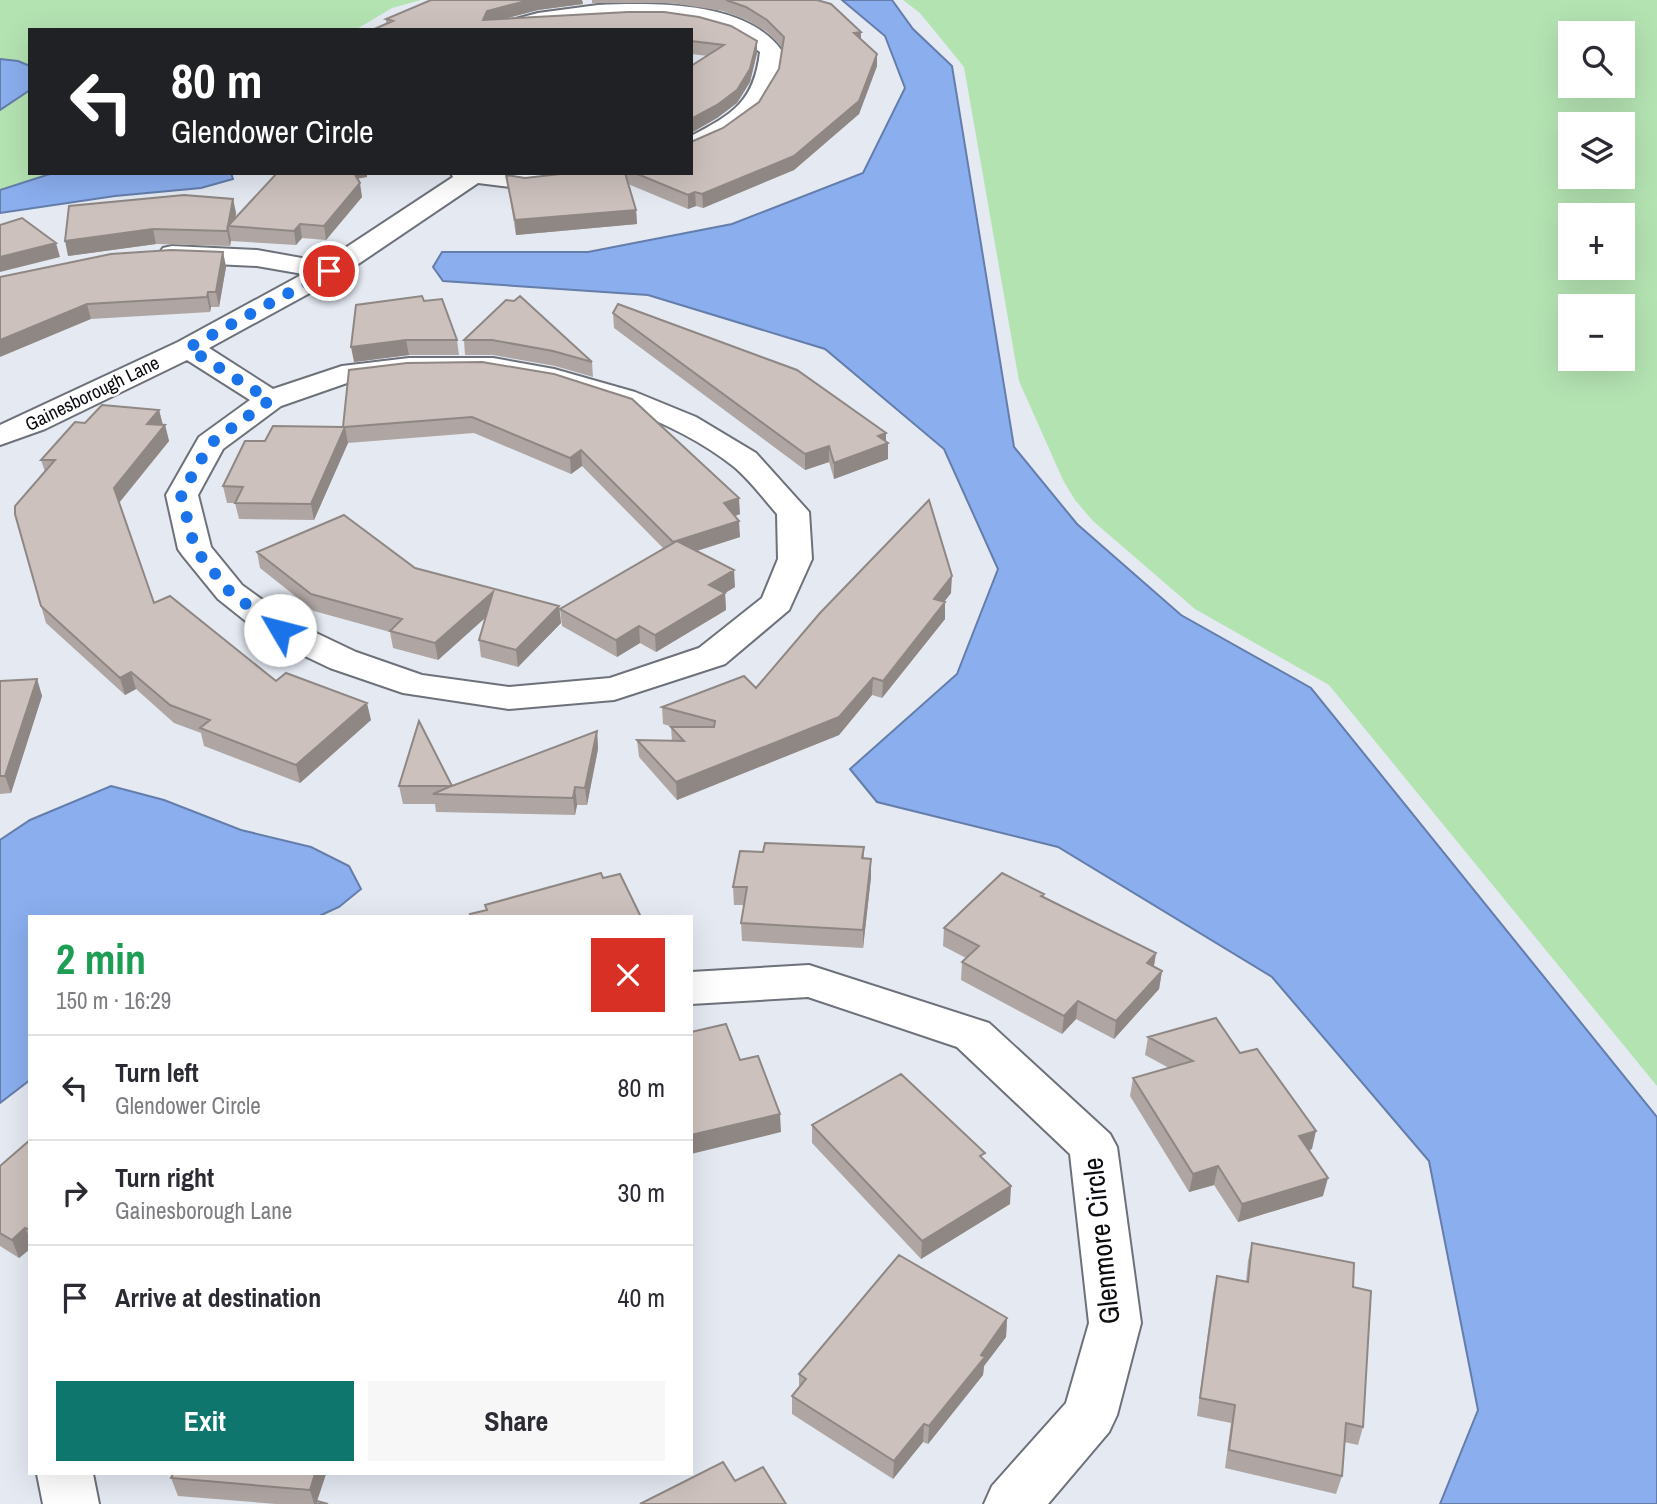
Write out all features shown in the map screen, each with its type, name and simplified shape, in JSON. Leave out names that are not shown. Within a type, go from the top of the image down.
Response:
[{"type":"street","points":[[503,28],[550,15],[620,9],[695,13],[729,22],[751,33],[771,51],[764,90],[745,116],[693,145]]},
{"type":"street","name":"Gainesborough Lane","points":[[0,436],[188,348],[329,271],[466,175]]},
{"type":"street","points":[[474,175],[526,182],[594,175]]},
{"type":"street","points":[[140,255],[257,258],[329,271]]},
{"type":"street","points":[[188,348],[270,400]]},
{"type":"street","points":[[421,367],[493,367],[554,378],[624,398],[685,423],[745,460],[793,512],[796,559],[777,603],[712,656],[614,689],[509,698],[416,685],[343,660],[280,630],[230,592],[195,549],[181,495],[210,444],[270,400],[342,375],[421,367]]},
{"type":"street","name":"Glenmore Circle","points":[[693,988],[809,981],[973,1035],[1093,1147],[1115,1323],[1090,1415],[1012,1504]]},
{"type":"street","points":[[65,1475],[71,1504]]},
{"type":"green space","points":[[0,0],[421,0],[392,8],[358,28],[28,28],[28,175],[47,175],[0,190]]},
{"type":"green space","points":[[903,0],[1657,0],[1657,1086],[1329,685],[1195,609],[1093,521],[1075,500],[1063,480],[1019,381],[964,67],[920,13]]},
{"type":"water","points":[[842,0],[892,0],[913,29],[952,66],[1014,447],[1077,524],[1181,615],[1311,688],[1657,1117],[1657,1504],[1440,1504],[1478,1410],[1429,1161],[1272,977],[1058,847],[877,802],[850,769],[957,674],[998,569],[944,449],[825,349],[648,295],[443,281],[433,267],[442,252],[588,252],[732,224],[863,173],[905,88],[885,36]]},
{"type":"water","points":[[0,59],[28,65],[28,91],[0,110]]},
{"type":"water","points":[[47,175],[232,175],[233,179],[201,188],[115,196],[0,213],[0,190]]},
{"type":"water","points":[[111,786],[164,800],[241,830],[311,847],[349,866],[361,889],[339,907],[321,915],[28,915],[28,1082],[0,1103],[0,840],[30,820]]},
{"type":"building","points":[[431,0],[530,0],[487,11],[483,20],[664,12],[699,17],[731,26],[757,41],[750,69],[737,90],[693,118],[693,65],[724,45],[693,41],[693,28],[377,28],[393,21],[386,19]]},
{"type":"building","points":[[726,0],[817,0],[831,4],[861,32],[854,33],[877,54],[859,101],[794,156],[702,194],[695,192],[688,195],[640,175],[693,175],[693,141],[723,128],[759,102],[779,69],[784,37],[767,20],[746,7]]},
{"type":"building","points":[[275,175],[355,175],[360,183],[324,226],[300,224],[294,231],[228,226]]},
{"type":"building","points":[[506,175],[525,178],[551,175],[626,175],[636,210],[515,220]]},
{"type":"building","points":[[184,195],[233,199],[227,231],[153,229],[65,241],[69,206]]},
{"type":"building","points":[[22,218],[56,243],[0,257],[0,225]]},
{"type":"building","points":[[171,250],[223,252],[216,292],[208,292],[207,297],[87,304],[0,340],[0,277],[111,254]]},
{"type":"building","points":[[422,296],[424,301],[442,299],[457,340],[406,340],[351,347],[356,305]]},
{"type":"building","points":[[520,296],[592,362],[553,351],[492,340],[464,340],[506,300],[514,301]]},
{"type":"building","points":[[618,304],[797,370],[886,433],[878,436],[888,443],[834,463],[829,446],[805,454],[613,313]]},
{"type":"building","points":[[482,362],[554,374],[632,399],[739,498],[724,503],[739,521],[673,542],[581,450],[570,458],[472,417],[345,427],[311,504],[235,503],[243,487],[223,486],[245,441],[265,441],[273,426],[343,427],[349,370],[407,363]]},
{"type":"building","points":[[102,405],[159,410],[147,424],[165,425],[114,488],[154,603],[170,596],[276,681],[286,673],[367,703],[296,765],[200,728],[210,720],[170,705],[131,672],[120,678],[41,606],[15,506],[55,460],[41,460],[75,422],[85,423]]},
{"type":"building","points":[[929,500],[952,576],[934,599],[945,602],[883,681],[873,678],[839,717],[676,782],[637,740],[684,741],[671,727],[714,727],[715,721],[662,707],[744,676],[756,688],[820,613]]},
{"type":"building","points":[[344,515],[415,568],[559,606],[516,650],[479,640],[493,592],[435,643],[390,631],[402,619],[311,594],[257,552]]},
{"type":"building","points":[[677,541],[734,570],[709,585],[725,593],[655,635],[639,626],[616,640],[560,609]]},
{"type":"building","points":[[37,679],[5,776],[0,776],[0,681]]},
{"type":"building","points":[[419,721],[452,786],[597,731],[585,788],[575,787],[573,798],[433,794],[451,786],[399,786]]},
{"type":"building","points":[[765,843],[864,847],[862,858],[871,859],[863,930],[741,923],[747,887],[733,887],[740,851],[763,852]]},
{"type":"building","points":[[601,873],[603,878],[620,874],[640,915],[470,915],[487,910],[485,905]]},
{"type":"building","points":[[1002,873],[1044,894],[1041,896],[1156,953],[1147,963],[1162,971],[1116,1021],[1078,1001],[1064,1016],[962,962],[979,946],[944,928]]},
{"type":"building","points":[[1216,1018],[1240,1053],[1257,1049],[1316,1131],[1299,1136],[1328,1178],[1242,1204],[1218,1166],[1193,1174],[1133,1078],[1193,1061],[1148,1037]]},
{"type":"building","points":[[726,1024],[740,1060],[758,1056],[780,1114],[693,1135],[693,1032]]},
{"type":"building","points":[[901,1074],[985,1153],[980,1156],[1011,1186],[922,1241],[812,1125]]},
{"type":"building","points":[[28,1142],[28,1229],[25,1228],[12,1240],[0,1233],[0,1166]]},
{"type":"building","points":[[1252,1243],[1354,1263],[1353,1287],[1371,1291],[1363,1427],[1346,1423],[1342,1476],[1229,1450],[1235,1405],[1200,1398],[1217,1276],[1248,1282]]},
{"type":"building","points":[[899,1255],[1007,1318],[981,1355],[985,1357],[929,1426],[924,1424],[894,1461],[792,1396],[806,1379],[799,1374]]},
{"type":"building","points":[[723,1462],[735,1481],[763,1467],[786,1504],[640,1504]]},
{"type":"building","points":[[172,1475],[315,1475],[310,1490],[171,1478]]},
{"type":"route","points":[[280,630],[230,592],[195,549],[181,495],[210,444],[270,400],[188,348],[329,271]]}]
